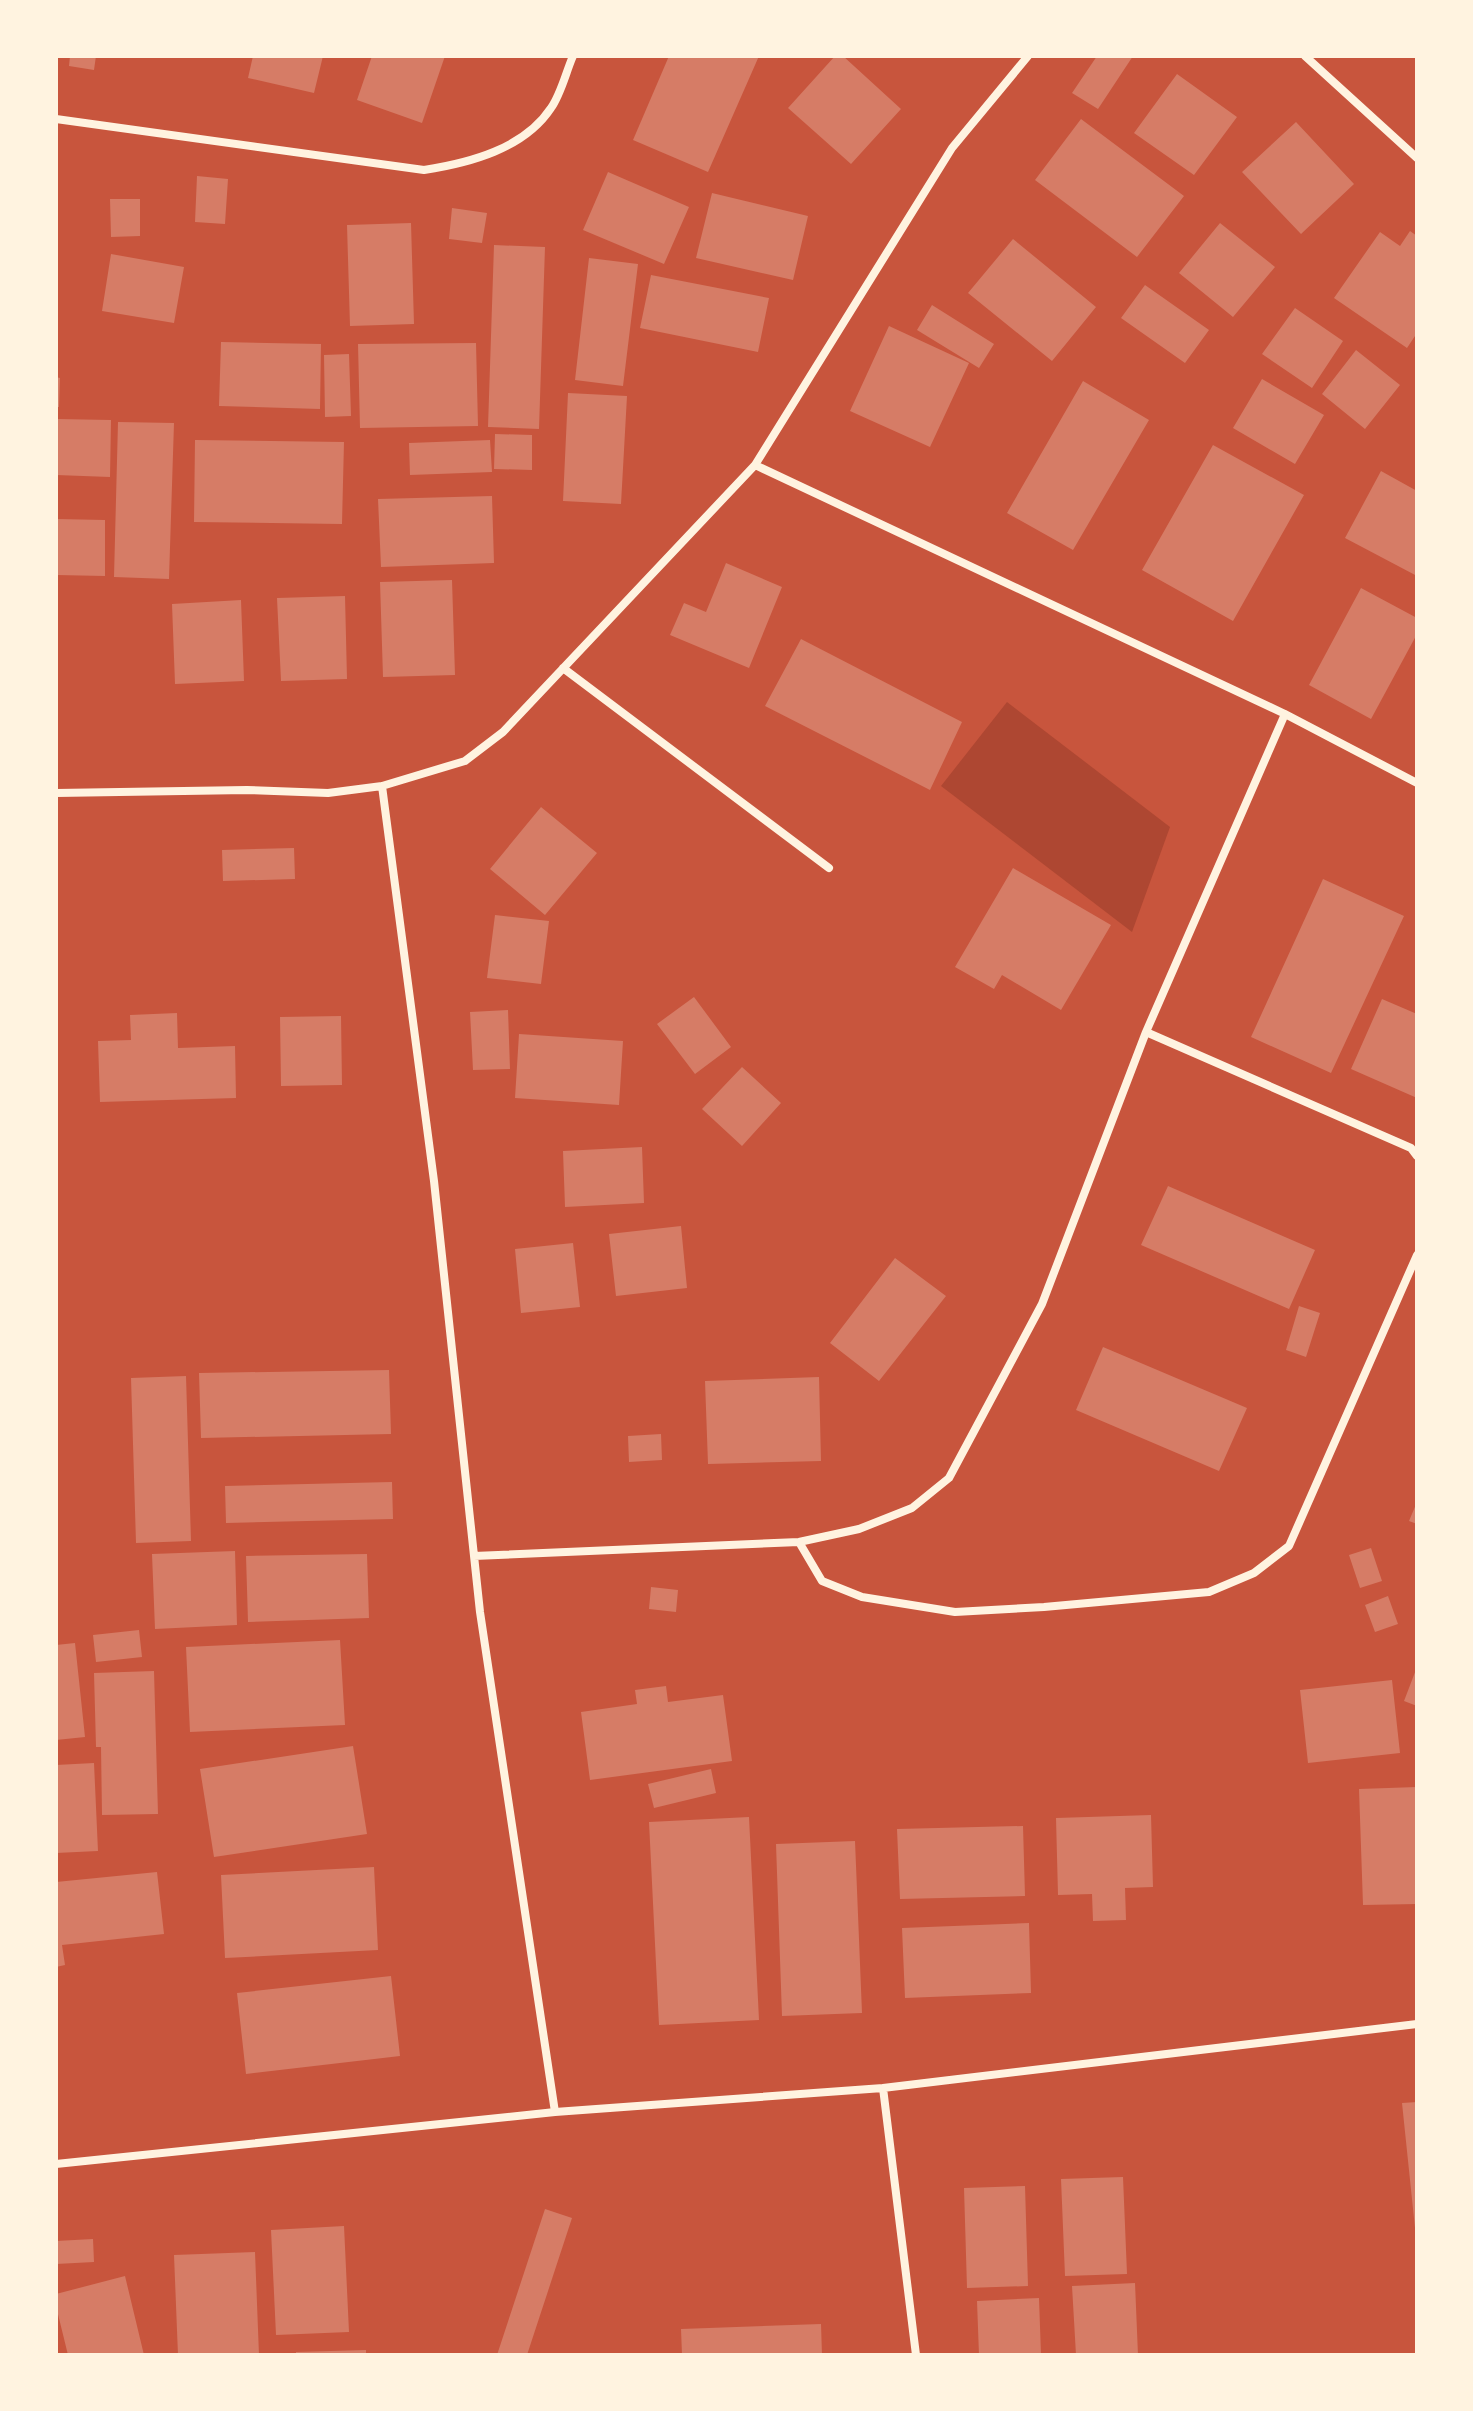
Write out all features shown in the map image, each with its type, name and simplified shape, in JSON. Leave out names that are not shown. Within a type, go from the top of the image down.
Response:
[{"type":"street","points":[[56,119],[424,170],[493,153],[528,132],[552,108],[573,56]]},
{"type":"street","points":[[56,793],[247,790],[328,793],[382,786],[465,761],[503,732],[755,465],[952,148],[1028,56]]},
{"type":"street","points":[[1305,56],[1417,158]]},
{"type":"street","points":[[755,465],[1285,714],[1417,783]]},
{"type":"street","points":[[563,668],[829,868]]},
{"type":"street","points":[[474,1556],[799,1542],[859,1529],[912,1508],[949,1478],[1042,1304],[1146,1032],[1285,714]]},
{"type":"street","points":[[382,786],[434,1181],[482,1627],[555,2112]]},
{"type":"street","points":[[1146,1032],[1411,1148],[1417,1156]]},
{"type":"street","points":[[799,1542],[822,1581],[862,1597],[955,1612],[1209,1592],[1254,1573],[1289,1546],[1417,1255]]},
{"type":"street","points":[[56,2164],[555,2112],[883,2088],[1417,2024]]},
{"type":"street","points":[[883,2088],[916,2355]]},
{"type":"shaded area","points":[[1007,702],[1170,827],[1132,932],[941,786]]},
{"type":"building","points":[[70,56],[96,56],[94,70],[69,66]]},
{"type":"building","points":[[253,56],[323,56],[314,93],[248,78]]},
{"type":"building","points":[[372,56],[445,56],[422,123],[357,100]]},
{"type":"building","points":[[669,56],[759,56],[708,172],[633,140]]},
{"type":"building","points":[[835,56],[843,56],[901,109],[851,164],[788,108]]},
{"type":"building","points":[[1097,56],[1133,56],[1098,109],[1072,93]]},
{"type":"building","points":[[1177,74],[1237,117],[1194,175],[1134,133]]},
{"type":"building","points":[[1081,119],[1184,196],[1137,257],[1035,180]]},
{"type":"building","points":[[1296,122],[1354,184],[1301,234],[1242,172]]},
{"type":"building","points":[[608,172],[689,207],[664,264],[583,230]]},
{"type":"building","points":[[197,176],[228,179],[225,224],[195,222]]},
{"type":"building","points":[[712,193],[808,216],[793,280],[696,258]]},
{"type":"building","points":[[110,199],[140,199],[140,236],[111,237]]},
{"type":"building","points":[[452,208],[487,213],[482,243],[449,239]]},
{"type":"building","points":[[411,223],[414,324],[350,326],[347,225]]},
{"type":"building","points":[[1220,223],[1275,267],[1233,317],[1179,273]]},
{"type":"building","points":[[1410,231],[1417,236],[1417,333],[1407,348],[1334,298],[1380,232],[1400,246]]},
{"type":"building","points":[[1013,239],[1096,307],[1052,361],[968,293]]},
{"type":"building","points":[[494,245],[545,247],[539,429],[488,427]]},
{"type":"building","points":[[111,254],[184,267],[174,323],[102,311]]},
{"type":"building","points":[[589,258],[638,264],[623,386],[575,380]]},
{"type":"building","points":[[651,275],[769,298],[758,352],[640,328]]},
{"type":"building","points":[[1145,285],[1209,330],[1185,363],[1121,318]]},
{"type":"building","points":[[932,305],[994,344],[979,368],[917,330]]},
{"type":"building","points":[[1295,308],[1343,341],[1312,388],[1262,354]]},
{"type":"building","points":[[889,326],[969,363],[930,447],[850,411]]},
{"type":"building","points":[[221,342],[321,344],[320,409],[219,406]]},
{"type":"building","points":[[476,343],[478,426],[360,428],[358,344]]},
{"type":"building","points":[[1356,350],[1400,385],[1365,429],[1322,394]]},
{"type":"building","points":[[349,354],[351,416],[325,417],[324,355]]},
{"type":"building","points":[[56,377],[60,378],[59,407],[56,407]]},
{"type":"building","points":[[1262,379],[1324,415],[1295,464],[1233,428]]},
{"type":"building","points":[[1083,381],[1149,420],[1073,550],[1007,513]]},
{"type":"building","points":[[568,393],[627,396],[621,504],[563,501]]},
{"type":"building","points":[[56,419],[111,420],[110,477],[56,475]]},
{"type":"building","points":[[118,422],[174,423],[169,579],[114,577]]},
{"type":"building","points":[[495,434],[532,435],[532,470],[494,469]]},
{"type":"building","points":[[195,440],[344,442],[342,524],[194,522]]},
{"type":"building","points":[[490,440],[492,472],[410,475],[409,443]]},
{"type":"building","points":[[1213,445],[1304,495],[1233,621],[1142,570]]},
{"type":"building","points":[[1381,471],[1417,491],[1417,576],[1345,538]]},
{"type":"building","points":[[492,496],[494,563],[381,567],[378,499]]},
{"type":"building","points":[[56,519],[105,520],[105,576],[56,575]]},
{"type":"building","points":[[726,563],[782,587],[749,668],[670,635],[684,603],[706,612]]},
{"type":"building","points":[[452,580],[455,675],[383,677],[380,582]]},
{"type":"building","points":[[1361,588],[1417,618],[1417,634],[1371,719],[1309,685]]},
{"type":"building","points":[[345,596],[347,679],[281,681],[277,598]]},
{"type":"building","points":[[241,600],[244,681],[175,684],[172,604]]},
{"type":"building","points":[[801,639],[962,722],[930,790],[765,706]]},
{"type":"building","points":[[541,807],[597,853],[545,915],[490,869]]},
{"type":"building","points":[[294,848],[295,879],[223,881],[222,850]]},
{"type":"building","points":[[1013,868],[1111,925],[1061,1010],[1002,975],[994,989],[955,967]]},
{"type":"building","points":[[1323,879],[1404,916],[1331,1073],[1251,1037]]},
{"type":"building","points":[[495,915],[549,921],[541,984],[487,978]]},
{"type":"building","points":[[694,997],[731,1047],[695,1074],[657,1024]]},
{"type":"building","points":[[1382,999],[1417,1014],[1417,1098],[1351,1069]]},
{"type":"building","points":[[508,1010],[510,1069],[473,1070],[470,1012]]},
{"type":"building","points":[[177,1013],[178,1048],[235,1046],[236,1098],[100,1102],[98,1041],[131,1040],[130,1015]]},
{"type":"building","points":[[341,1016],[342,1085],[281,1086],[280,1017]]},
{"type":"building","points":[[519,1034],[623,1041],[619,1105],[515,1098]]},
{"type":"building","points":[[742,1067],[781,1103],[742,1146],[702,1109]]},
{"type":"building","points":[[642,1147],[644,1203],[565,1207],[563,1151]]},
{"type":"building","points":[[1168,1186],[1315,1250],[1289,1309],[1141,1245]]},
{"type":"building","points":[[681,1226],[687,1288],[616,1296],[609,1234]]},
{"type":"building","points":[[573,1243],[580,1307],[521,1313],[515,1249]]},
{"type":"building","points":[[895,1258],[946,1296],[879,1381],[830,1343]]},
{"type":"building","points":[[1299,1306],[1320,1313],[1306,1357],[1286,1350]]},
{"type":"building","points":[[1103,1347],[1247,1408],[1219,1471],[1076,1410]]},
{"type":"building","points":[[389,1370],[391,1434],[201,1438],[199,1373]]},
{"type":"building","points":[[186,1376],[191,1541],[136,1543],[131,1378]]},
{"type":"building","points":[[819,1377],[821,1461],[708,1464],[705,1381]]},
{"type":"building","points":[[661,1434],[662,1460],[629,1462],[628,1436]]},
{"type":"building","points":[[392,1482],[393,1519],[226,1523],[225,1486]]},
{"type":"building","points":[[1417,1502],[1417,1524],[1409,1521]]},
{"type":"building","points":[[1371,1548],[1382,1581],[1360,1588],[1349,1555]]},
{"type":"building","points":[[235,1551],[237,1625],[155,1629],[152,1554]]},
{"type":"building","points":[[367,1554],[369,1618],[248,1622],[246,1556]]},
{"type":"building","points":[[651,1587],[678,1590],[676,1612],[649,1609]]},
{"type":"building","points":[[1388,1596],[1398,1624],[1375,1632],[1365,1605]]},
{"type":"building","points":[[139,1630],[142,1657],[96,1662],[93,1635]]},
{"type":"building","points":[[340,1640],[345,1725],[190,1732],[186,1647]]},
{"type":"building","points":[[75,1643],[85,1737],[56,1740],[56,1645]]},
{"type":"building","points":[[1417,1667],[1417,1706],[1404,1701]]},
{"type":"building","points":[[154,1671],[158,1814],[102,1815],[101,1747],[96,1747],[94,1673]]},
{"type":"building","points":[[1392,1680],[1400,1753],[1308,1763],[1300,1690]]},
{"type":"building","points":[[666,1686],[668,1702],[723,1695],[732,1761],[590,1780],[581,1712],[637,1704],[635,1690]]},
{"type":"building","points":[[353,1746],[367,1834],[214,1857],[200,1769]]},
{"type":"building","points":[[94,1763],[98,1851],[56,1853],[56,1765]]},
{"type":"building","points":[[711,1769],[716,1793],[654,1808],[648,1784]]},
{"type":"building","points":[[1417,1787],[1417,1904],[1363,1905],[1359,1789]]},
{"type":"building","points":[[1151,1815],[1153,1887],[1125,1888],[1126,1920],[1093,1921],[1092,1894],[1058,1895],[1056,1818]]},
{"type":"building","points":[[749,1817],[759,2020],[659,2025],[649,1822]]},
{"type":"building","points":[[1023,1826],[1025,1896],[900,1899],[897,1829]]},
{"type":"building","points":[[855,1841],[862,2013],[782,2016],[776,1844]]},
{"type":"building","points":[[374,1867],[378,1950],[225,1958],[221,1875]]},
{"type":"building","points":[[157,1872],[164,1934],[62,1945],[65,1965],[56,1967],[56,1882]]},
{"type":"building","points":[[1029,1923],[1031,1993],[905,1998],[902,1928]]},
{"type":"building","points":[[391,1976],[400,2056],[246,2074],[237,1993]]},
{"type":"building","points":[[1417,2102],[1417,2228],[1415,2228],[1402,2103]]},
{"type":"building","points":[[1123,2177],[1127,2274],[1065,2276],[1061,2179]]},
{"type":"building","points":[[1025,2186],[1028,2286],[967,2288],[964,2188]]},
{"type":"building","points":[[545,2209],[572,2218],[527,2355],[497,2355]]},
{"type":"building","points":[[344,2226],[349,2332],[276,2335],[271,2230]]},
{"type":"building","points":[[93,2239],[94,2262],[56,2264],[56,2241]]},
{"type":"building","points":[[255,2252],[259,2355],[178,2355],[174,2255]]},
{"type":"building","points":[[125,2276],[144,2355],[68,2355],[56,2294]]},
{"type":"building","points":[[1135,2283],[1138,2355],[1076,2355],[1072,2286]]},
{"type":"building","points":[[1039,2298],[1041,2355],[979,2355],[977,2301]]},
{"type":"building","points":[[821,2324],[822,2355],[682,2355],[681,2329]]},
{"type":"building","points":[[366,2350],[366,2355],[296,2355],[296,2352]]}]
